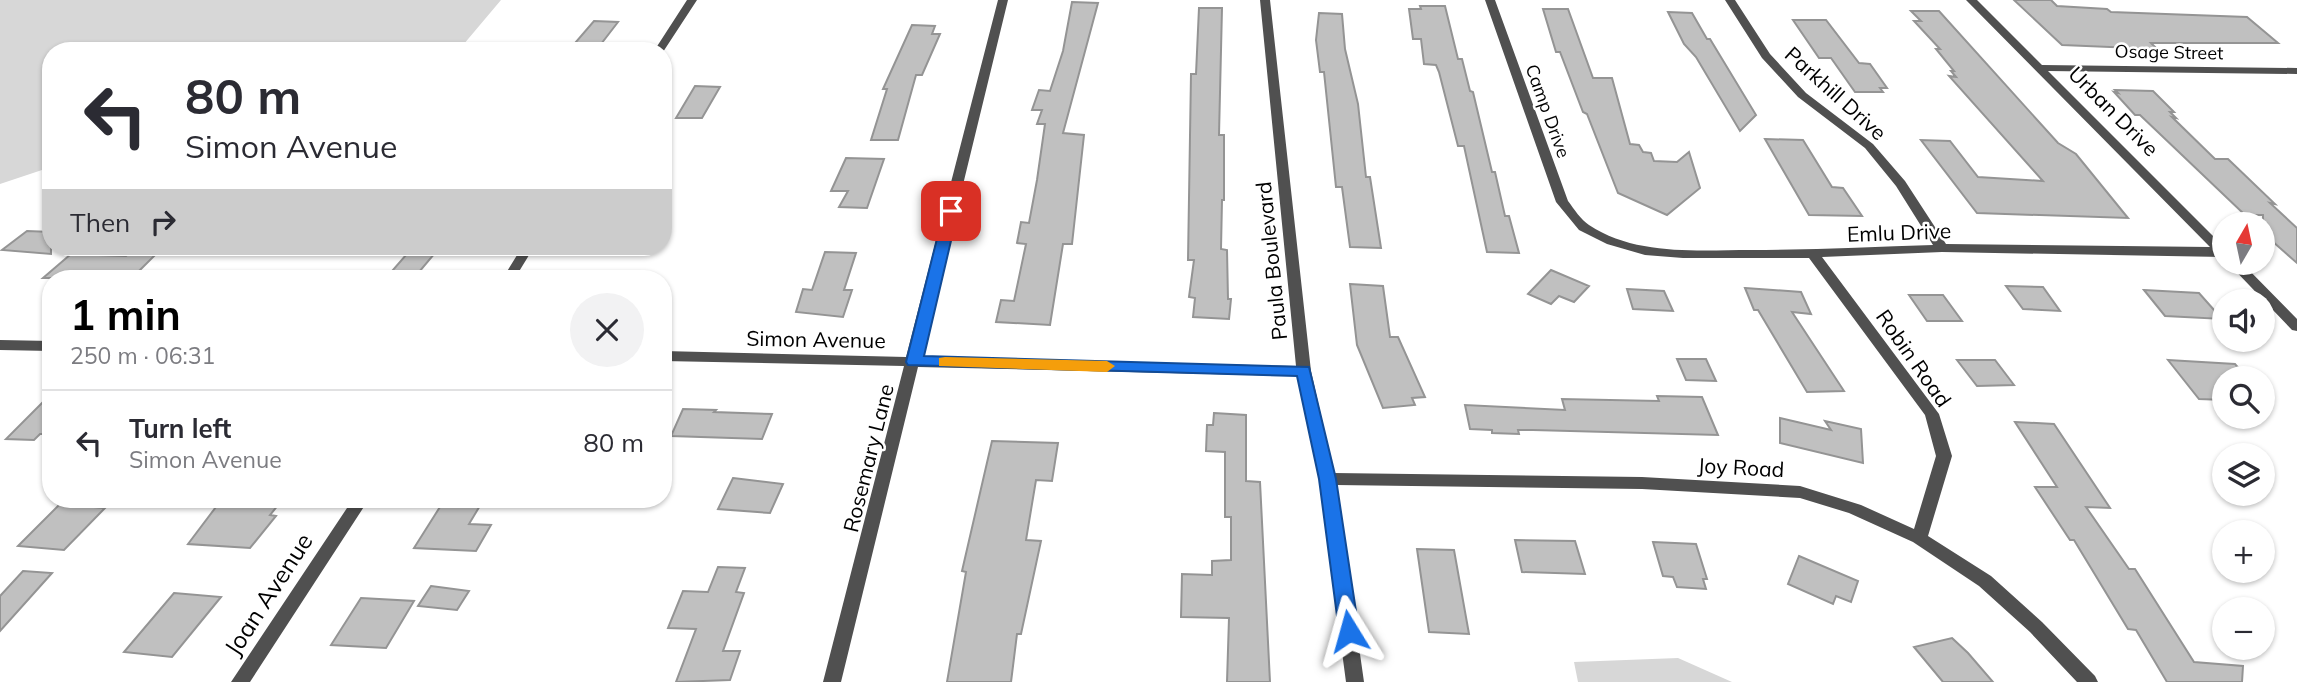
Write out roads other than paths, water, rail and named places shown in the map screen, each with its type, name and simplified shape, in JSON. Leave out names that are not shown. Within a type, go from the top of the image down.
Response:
[{"type":"street","points":[[665,42],[692,0]]},
{"type":"street","name":"Rosemary Lane","points":[[832,682],[1003,0]]},
{"type":"street","name":"Paula Boulevard","points":[[1265,0],[1304,371],[1328,479],[1356,682]]},
{"type":"street","name":"Camp Drive","points":[[1490,0],[1562,202],[1583,228]]},
{"type":"street","name":"Parkhill Drive","points":[[1730,0],[1766,56],[1802,95],[1877,156],[1901,184],[1942,248]]},
{"type":"street","name":"Urban Drive","points":[[1971,0],[2042,68],[2212,242]]},
{"type":"street","name":"Osage Street","points":[[2042,68],[2297,71]]},
{"type":"street","name":"Emlu Drive","points":[[1583,228],[1645,250],[1683,254],[1813,254],[1942,248],[2212,253]]},
{"type":"street","name":"Robin Road","points":[[1813,254],[1932,414],[1944,456],[1919,538]]},
{"type":"street","points":[[2246,275],[2297,327]]},
{"type":"street","points":[[0,345],[42,346]]},
{"type":"street","name":"Simon Avenue","points":[[672,356],[1304,371]]},
{"type":"street","name":"Joy Road","points":[[1328,479],[1642,483],[1800,492],[1855,509],[1919,538],[1985,581],[2036,626],[2089,682]]},
{"type":"street","name":"Joan Avenue","points":[[240,682],[355,508]]}]
